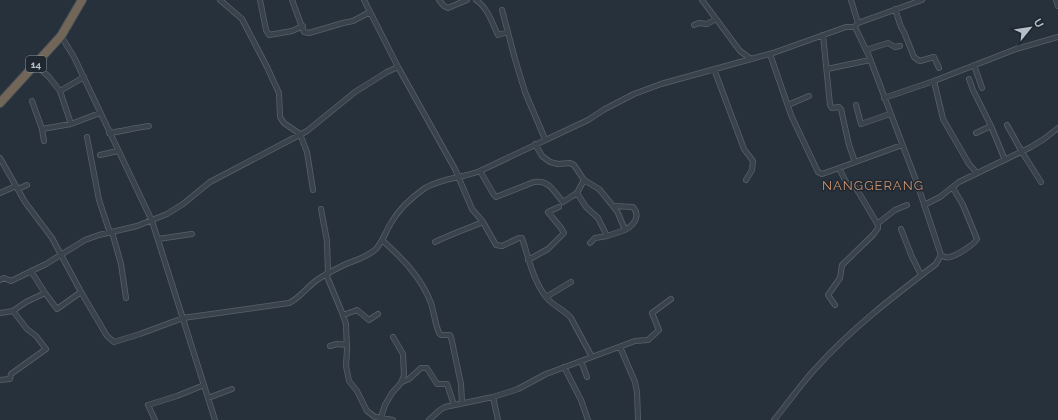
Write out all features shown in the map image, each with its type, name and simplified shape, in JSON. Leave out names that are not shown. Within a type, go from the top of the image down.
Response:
[{"type":"highway","name":"14","points":[[0,104],[61,36],[82,0]]},
{"type":"street","points":[[220,0],[238,14],[246,25],[268,67],[278,93],[280,119],[300,134],[307,152],[313,190]]},
{"type":"street","points":[[260,0],[266,30],[269,35],[292,31],[303,26]]},
{"type":"street","points":[[292,0],[304,32],[309,33],[343,22],[353,21],[370,12]]},
{"type":"street","points":[[364,0],[398,67],[459,178],[472,209],[483,222],[496,245],[502,246],[522,238],[535,278],[546,298],[567,313],[571,318],[592,357]]},
{"type":"street","points":[[439,0],[448,8],[467,0]]},
{"type":"street","points":[[476,0],[482,4],[498,35],[508,32]]},
{"type":"street","points":[[702,0],[740,51],[751,59]]},
{"type":"street","points":[[851,0],[856,25],[902,145],[941,255],[947,258],[952,257],[974,243],[976,239],[976,235],[963,205],[952,188]]},
{"type":"street","points":[[0,158],[17,188],[52,238],[81,292],[108,336],[112,341],[119,341],[183,318],[289,304],[311,284],[327,274],[367,255],[379,245],[392,221],[403,206],[427,187],[442,180],[459,178],[480,171],[588,120],[605,108],[652,87],[770,54],[846,26],[856,25],[922,0]]},
{"type":"street","points":[[1056,0],[1058,6]]},
{"type":"street","points":[[896,9],[900,25],[914,58],[920,60],[934,57],[939,68]]},
{"type":"street","points":[[502,10],[525,92],[545,139]]},
{"type":"street","points":[[694,25],[699,23],[707,24],[716,19]]},
{"type":"street","points":[[823,35],[830,105],[832,108],[841,108],[854,162]]},
{"type":"street","points":[[61,36],[74,57],[152,221],[215,420]]},
{"type":"street","points":[[884,98],[934,81],[1016,49],[1058,37]]},
{"type":"street","points":[[866,50],[888,43],[895,47],[900,46]]},
{"type":"street","points":[[770,54],[788,105],[818,172],[822,174],[902,145]]},
{"type":"street","points":[[827,69],[870,60]]},
{"type":"street","points":[[36,65],[52,79],[60,91],[71,124]]},
{"type":"street","points":[[974,65],[982,88]]},
{"type":"street","points":[[0,280],[4,278],[11,281],[46,264],[86,240],[99,235],[152,221],[177,208],[210,182],[307,130],[355,92],[387,72],[398,67]]},
{"type":"street","points":[[714,69],[744,149],[753,161],[752,170],[746,180]]},
{"type":"street","points":[[60,91],[84,78]]},
{"type":"street","points":[[969,79],[1005,160]]},
{"type":"street","points":[[934,81],[943,119],[958,147],[977,173]]},
{"type":"street","points":[[788,105],[809,96]]},
{"type":"street","points":[[32,101],[42,129],[44,141]]},
{"type":"street","points":[[856,105],[861,124],[890,114]]},
{"type":"street","points":[[42,129],[71,124],[100,113]]},
{"type":"street","points":[[1007,125],[1041,182]]},
{"type":"street","points":[[109,133],[149,126]]},
{"type":"street","points":[[976,133],[991,126]]},
{"type":"street","points":[[924,205],[934,200],[959,182],[1022,152],[1044,139],[1058,128]]},
{"type":"street","points":[[87,137],[99,200],[121,264],[126,298]]},
{"type":"street","points":[[535,144],[542,156],[550,162],[558,164],[570,163],[574,165],[584,180],[599,189],[618,212],[625,230]]},
{"type":"street","points":[[100,155],[118,151]]},
{"type":"street","points":[[835,305],[828,295],[840,278],[842,265],[873,235],[878,228],[856,188],[846,182],[839,168]]},
{"type":"street","points":[[480,171],[496,197],[540,181],[547,183],[563,202],[577,192],[584,180]]},
{"type":"street","points":[[0,193],[27,185]]},
{"type":"street","points":[[577,192],[586,207],[598,218],[607,236]]},
{"type":"street","points":[[877,224],[895,210],[907,205]]},
{"type":"street","points":[[590,243],[595,238],[625,230],[634,223],[637,215],[635,209],[629,206],[613,206]]},
{"type":"street","points":[[528,260],[548,249],[564,233],[562,228],[548,212],[559,207]]},
{"type":"street","points":[[321,209],[326,241],[327,274],[343,315],[347,331],[345,362],[349,381],[357,391],[367,411],[374,418],[393,420]]},
{"type":"street","points":[[435,242],[450,234],[483,222]]},
{"type":"street","points":[[901,229],[912,257],[921,274]]},
{"type":"street","points":[[158,239],[192,234]]},
{"type":"street","points":[[382,240],[400,256],[424,287],[431,304],[439,333],[441,335],[450,335],[451,337],[461,384],[462,403]]},
{"type":"street","points":[[774,420],[816,368],[833,350],[883,304],[936,264],[941,255]]},
{"type":"street","points":[[31,271],[57,309],[81,292]]},
{"type":"street","points":[[546,298],[570,282]]},
{"type":"street","points":[[0,313],[13,311],[26,302],[45,293]]},
{"type":"street","points":[[429,420],[440,410],[462,403],[493,398],[518,389],[546,374],[564,367],[635,341],[648,340],[658,332],[659,328],[652,313],[670,299]]},
{"type":"street","points":[[343,315],[357,310],[369,320],[378,314]]},
{"type":"street","points":[[0,380],[10,379],[11,374],[46,349],[36,336],[27,329],[13,311]]},
{"type":"street","points":[[381,418],[385,405],[392,393],[402,382],[404,376],[403,354],[393,337]]},
{"type":"street","points":[[330,346],[337,344],[347,345]]},
{"type":"street","points":[[620,347],[635,382],[637,392],[638,420]]},
{"type":"street","points":[[581,361],[587,377]]},
{"type":"street","points":[[564,367],[581,400],[588,420]]},
{"type":"street","points":[[402,382],[409,379],[421,368],[427,368],[437,384],[447,384],[454,405]]},
{"type":"street","points":[[155,420],[147,405],[177,396],[204,385]]},
{"type":"street","points":[[208,398],[232,389]]},
{"type":"street","points":[[493,398],[498,420]]},
{"type":"district","name":"NANGGERANG","points":[[873,185]]}]
